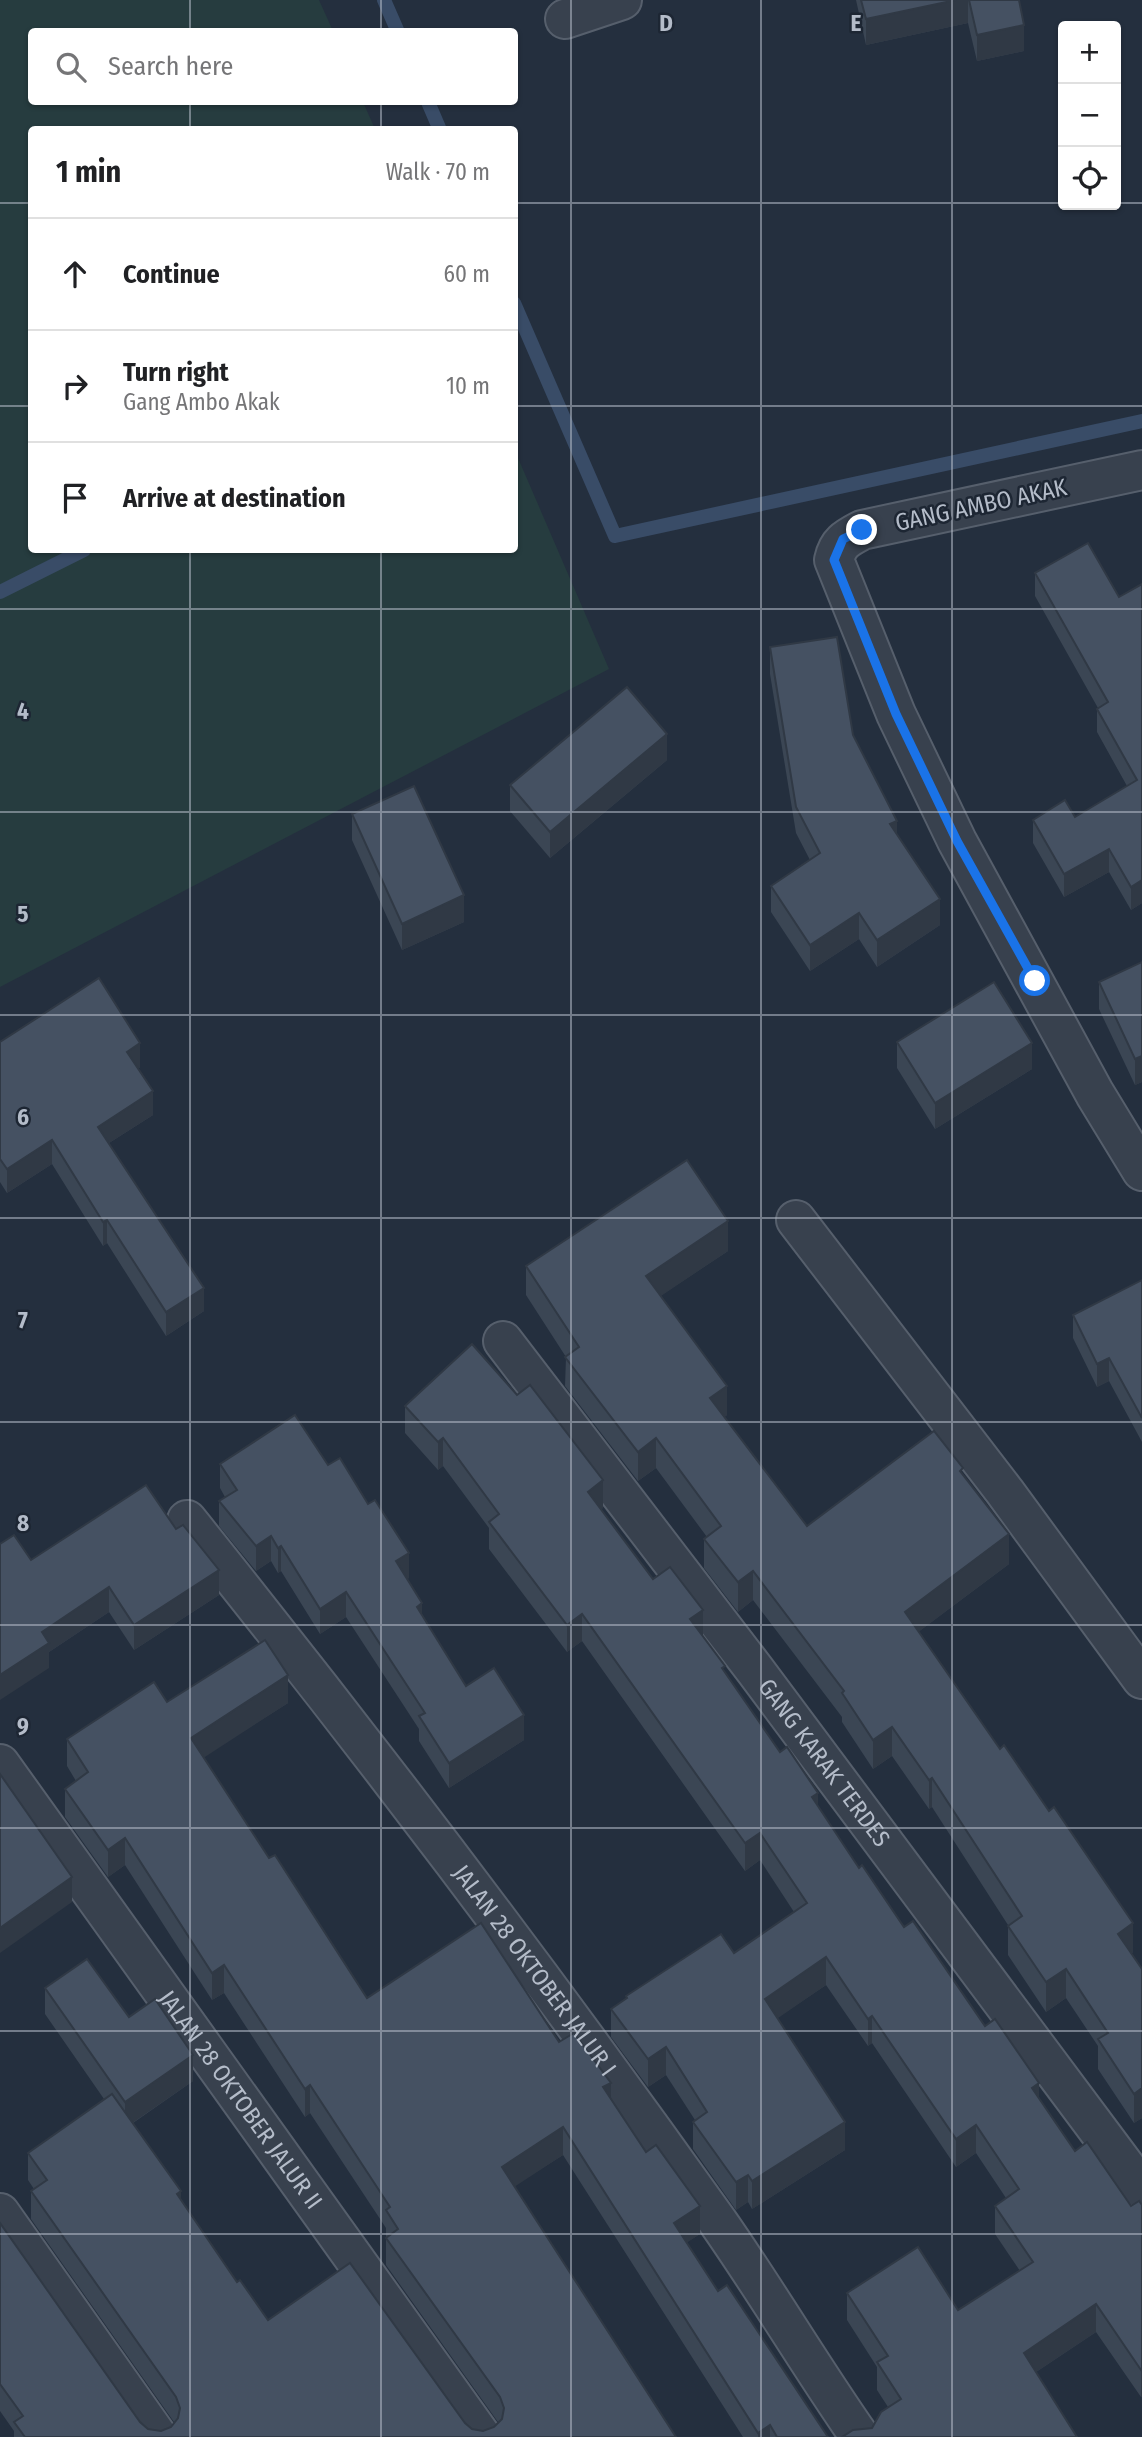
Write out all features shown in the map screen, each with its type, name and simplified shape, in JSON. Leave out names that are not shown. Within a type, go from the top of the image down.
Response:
[{"type":"street","points":[[565,19],[622,0]]},
{"type":"street","name":"GANG AMBO AKAK","points":[[1138,479],[862,530],[843,539],[834,560],[896,714],[957,841],[1094,1094],[1142,1171]]},
{"type":"street","points":[[796,1220],[1004,1492],[1142,1679]]},
{"type":"street","name":"GANG KARAK TERDES","points":[[503,1341],[755,1670],[1142,2189]]},
{"type":"street","name":"JALAN 28 OKTOBER JALUR I","points":[[187,1520],[283,1640],[539,1977],[720,2225],[860,2437]]},
{"type":"street","name":"JALAN 28 OKTOBER JALUR II","points":[[0,1764],[482,2437]]},
{"type":"street","points":[[0,2213],[158,2437]]},
{"type":"green space","points":[[0,0],[319,0],[332,28],[28,28],[28,105],[364,105],[374,126],[28,126],[28,553],[518,553],[518,458],[609,669],[0,987]]},
{"type":"building","points":[[861,0],[956,0],[866,19]]},
{"type":"building","points":[[969,0],[1019,0],[1024,25],[977,35]]},
{"type":"building","points":[[1088,543],[1119,597],[1142,584],[1142,880],[1131,887],[1109,849],[1064,874],[1033,820],[1065,800],[1075,817],[1137,780],[1097,709],[1108,702],[1035,573]]},
{"type":"building","points":[[837,637],[853,735],[897,821],[890,824],[940,899],[877,940],[859,913],[810,945],[771,886],[820,853],[796,807],[770,647]]},
{"type":"building","points":[[627,687],[667,734],[550,832],[510,785]]},
{"type":"building","points":[[414,786],[464,895],[402,924],[352,814]]},
{"type":"building","points":[[1142,962],[1142,1056],[1135,1059],[1099,982]]},
{"type":"building","points":[[99,978],[140,1043],[127,1052],[153,1091],[98,1127],[204,1288],[166,1312],[107,1220],[103,1222],[52,1140],[7,1169],[0,1159],[0,1042]]},
{"type":"building","points":[[994,982],[1032,1043],[935,1103],[897,1042]]},
{"type":"building","points":[[687,1160],[728,1221],[646,1276],[727,1386],[710,1398],[807,1526],[934,1431],[963,1468],[960,1471],[1009,1534],[905,1612],[1000,1749],[1004,1745],[1049,1811],[1054,1807],[1133,1923],[1118,1934],[1142,1969],[1142,2088],[1134,2094],[1098,2039],[1108,2033],[1066,1969],[1046,1982],[1008,1926],[1022,1916],[932,1778],[929,1780],[892,1727],[873,1740],[842,1693],[844,1691],[753,1571],[738,1582],[704,1539],[721,1526],[656,1438],[638,1452],[565,1357],[579,1347],[526,1266]]},
{"type":"building","points":[[1142,1280],[1142,1418],[1109,1358],[1097,1364],[1073,1315]]},
{"type":"building","points":[[472,1344],[517,1395],[530,1385],[603,1480],[588,1492],[653,1579],[670,1567],[703,1610],[690,1619],[725,1666],[722,1668],[780,1752],[787,1747],[818,1793],[812,1797],[859,1868],[862,1865],[904,1927],[913,1921],[985,2026],[995,2019],[1039,2083],[1032,2088],[1075,2151],[1087,2142],[1131,2206],[1139,2201],[1142,2205],[1142,2369],[1096,2304],[1024,2353],[1077,2437],[842,2437],[853,2430],[872,2428],[881,2412],[901,2399],[877,2362],[888,2356],[847,2293],[918,2247],[958,2310],[1033,2262],[995,2206],[1019,2189],[976,2125],[956,2139],[872,2016],[868,2019],[826,1957],[765,1999],[845,2122],[752,2181],[748,2175],[736,2182],[693,2122],[707,2112],[666,2047],[648,2059],[611,2009],[627,1998],[626,1996],[721,1934],[734,1953],[807,1903],[760,1833],[745,1843],[582,1614],[567,1625],[489,1522],[499,1514],[443,1438],[438,1442],[405,1406]]},
{"type":"building","points":[[295,1415],[328,1465],[340,1458],[368,1504],[375,1500],[409,1553],[396,1561],[422,1603],[417,1607],[466,1686],[494,1668],[524,1715],[449,1763],[419,1716],[425,1713],[346,1592],[320,1609],[281,1546],[278,1548],[271,1536],[256,1546],[219,1501],[237,1490],[220,1464]]},
{"type":"building","points":[[146,1485],[176,1529],[183,1525],[219,1570],[134,1625],[109,1587],[42,1632],[49,1643],[0,1675],[0,1544],[14,1535],[31,1560]]},
{"type":"building","points":[[265,1640],[288,1675],[191,1738],[269,1858],[275,1855],[367,1998],[481,1923],[559,2042],[574,2033],[611,2083],[603,2087],[646,2152],[656,2145],[700,2206],[674,2223],[718,2291],[727,2285],[828,2437],[777,2437],[770,2425],[758,2433],[563,2127],[502,2167],[676,2437],[25,2437],[14,2422],[23,2416],[0,2384],[0,2223],[140,2422],[148,2429],[161,2431],[171,2427],[178,2418],[180,2408],[176,2397],[31,2191],[47,2180],[28,2153],[112,2094],[181,2191],[177,2194],[237,2282],[240,2280],[268,2320],[350,2263],[465,2423],[472,2429],[483,2431],[494,2427],[502,2419],[504,2408],[500,2397],[386,2238],[398,2229],[386,2210],[390,2207],[310,2085],[305,2089],[224,1965],[212,1973],[125,1838],[108,1850],[65,1789],[88,1772],[67,1739],[154,1682],[167,1702]]},
{"type":"building","points":[[0,1774],[72,1877],[0,1928]]},
{"type":"building","points":[[87,1959],[129,2017],[155,1999],[193,2055],[125,2102],[45,1988]]},
{"type":"waterway","points":[[384,0],[396,28]]},
{"type":"waterway","points":[[429,105],[438,126]]},
{"type":"waterway","points":[[518,312],[615,536],[1142,421]]},
{"type":"waterway","points":[[0,592],[78,553]]},
{"type":"route","points":[[862,530],[843,539],[836,549],[834,560],[896,714],[957,841],[1035,981]]}]
